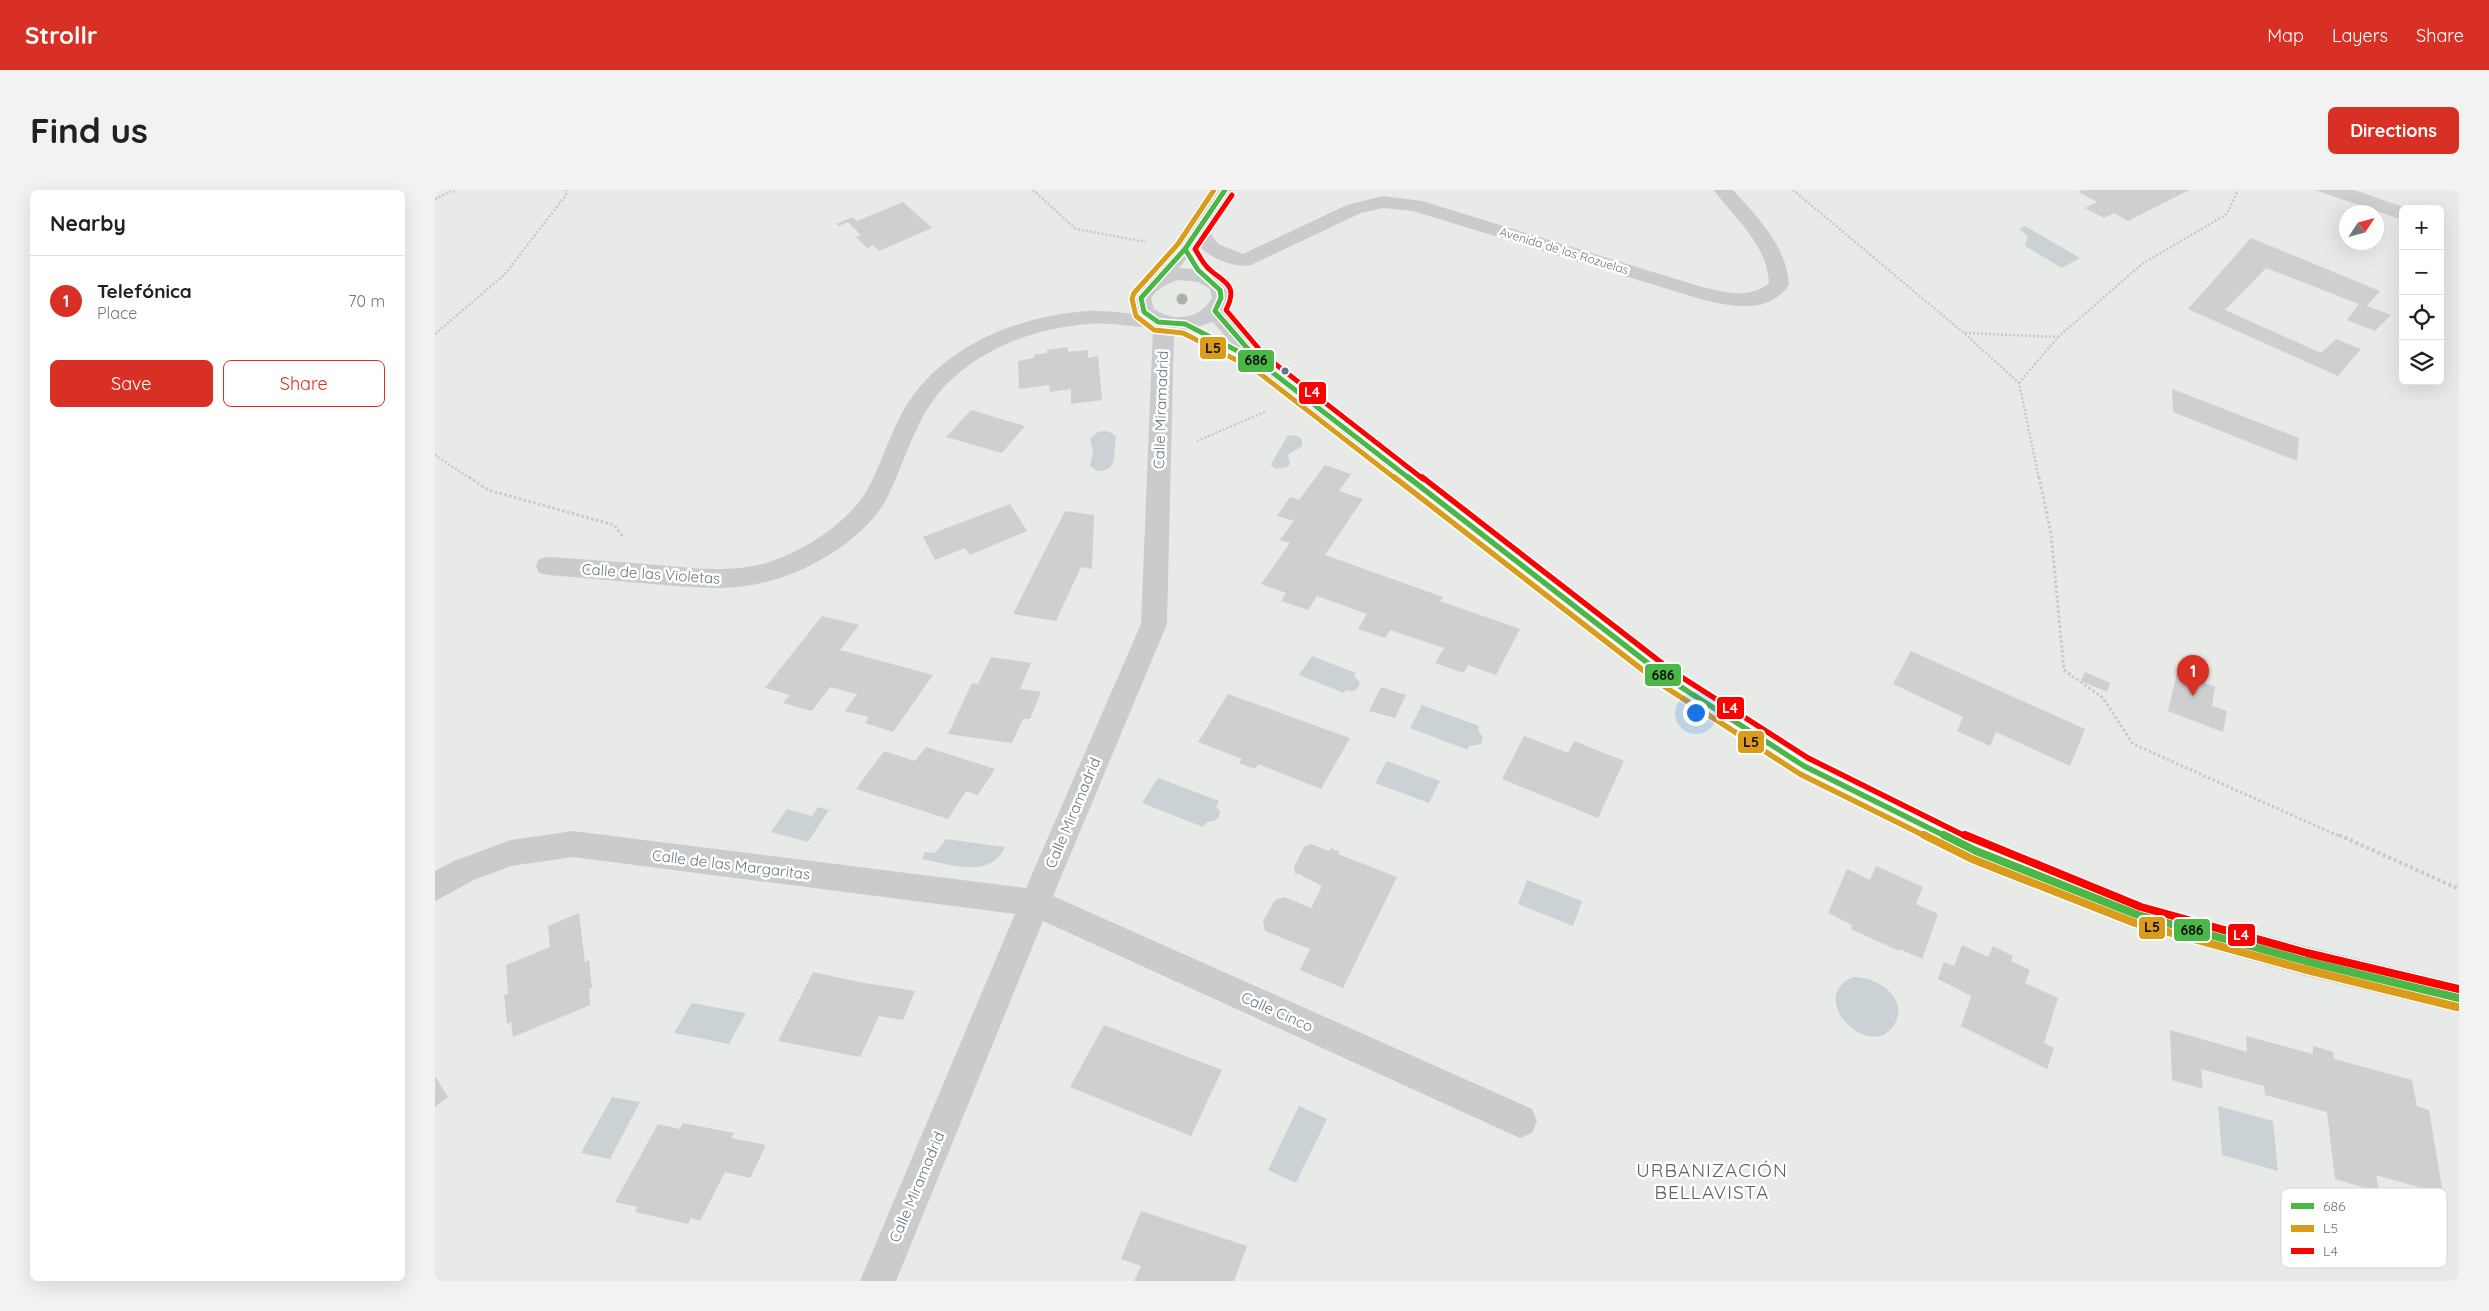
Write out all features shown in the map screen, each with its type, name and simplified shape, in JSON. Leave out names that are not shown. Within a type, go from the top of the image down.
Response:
[{"type":"street","points":[[1225,190],[1185,249],[1146,290],[1141,298],[1144,312],[1259,362]]},
{"type":"street","name":"Avenida de las Rozuelas","points":[[1204,276],[1244,261],[1355,210],[1383,202],[1415,204],[1697,292],[1735,301],[1763,297],[1779,285],[1780,272],[1766,243],[1723,190]]},
{"type":"street","points":[[1197,229],[1211,248],[1244,261]]},
{"type":"street","points":[[1169,323],[1196,322],[1215,312],[1222,298],[1219,286],[1204,276],[1185,249]]},
{"type":"street","points":[[1155,282],[1178,274],[1204,276]]},
{"type":"street","name":"Calle de las Violetas","points":[[1091,317],[1141,298]]},
{"type":"street","points":[[1215,312],[1259,362],[1667,678],[1804,766],[1976,851],[2138,915],[2305,961],[2459,998]]},
{"type":"street","name":"Calle de las Violetas","points":[[548,566],[723,580],[766,573],[808,556],[848,529],[875,498],[920,402],[969,354],[1005,337],[1046,323],[1091,317],[1169,323]]},
{"type":"street","name":"Calle Miramadrid","points":[[878,1281],[1035,903],[1154,624],[1160,457],[1169,323]]},
{"type":"street","name":"Calle de las Margaritas","points":[[435,887],[464,870],[511,853],[573,844],[1035,903]]},
{"type":"street","name":"Calle Cinco","points":[[1035,903],[1520,1121]]},
{"type":"path","points":[[435,199],[454,190]]},
{"type":"path","points":[[435,334],[505,274],[566,195],[567,190]]},
{"type":"path","points":[[1033,190],[1077,229],[1185,249]]},
{"type":"path","points":[[1793,190],[1964,333],[2019,383],[2051,534],[2064,670],[2103,698],[2133,744],[2459,889]]},
{"type":"path","points":[[2019,383],[2058,338],[2142,264],[2227,214],[2238,190]]},
{"type":"path","points":[[1964,333],[2058,338]]},
{"type":"path","points":[[1160,457],[1271,410]]},
{"type":"path","points":[[435,454],[488,490],[614,525],[634,554],[639,574]]},
{"type":"shaded area","points":[[435,190],[2459,190],[2459,1281],[435,1281]]},
{"type":"shaded area","points":[[2025,226],[2080,258],[2062,268],[2025,246],[2028,236],[2019,229]]},
{"type":"shaded area","points":[[1098,432],[1112,433],[1116,437],[1114,460],[1109,468],[1097,471],[1090,466],[1093,451],[1090,439]]},
{"type":"shaded area","points":[[1288,435],[1297,436],[1302,439],[1302,446],[1288,455],[1290,464],[1287,467],[1275,469],[1271,464]]},
{"type":"shaded area","points":[[1312,656],[1356,673],[1354,676],[1360,682],[1358,688],[1353,691],[1346,690],[1344,693],[1299,675]]},
{"type":"shaded area","points":[[1422,705],[1479,726],[1478,729],[1483,738],[1481,744],[1469,746],[1468,750],[1410,728]]},
{"type":"shaded area","points":[[1387,761],[1440,781],[1429,803],[1375,783]]},
{"type":"shaded area","points":[[1158,778],[1219,801],[1216,807],[1220,811],[1219,817],[1214,821],[1207,822],[1203,827],[1142,803]]},
{"type":"shaded area","points":[[818,807],[829,810],[808,842],[771,832],[787,809],[812,816]]},
{"type":"shaded area","points":[[946,839],[1005,847],[998,857],[989,864],[979,867],[956,866],[922,859],[925,852],[935,853]]},
{"type":"shaded area","points":[[1527,880],[1582,901],[1573,926],[1518,904]]},
{"type":"shaded area","points":[[1853,977],[1871,980],[1881,985],[1889,990],[1895,998],[1898,1006],[1898,1015],[1894,1025],[1884,1035],[1871,1036],[1858,1032],[1847,1023],[1838,1011],[1835,999],[1840,987]]},
{"type":"shaded area","points":[[692,1003],[746,1013],[729,1044],[674,1033]]},
{"type":"shaded area","points":[[612,1097],[640,1102],[610,1159],[581,1153]]},
{"type":"shaded area","points":[[1299,1106],[1327,1119],[1296,1183],[1268,1170]]},
{"type":"shaded area","points":[[2218,1106],[2273,1121],[2278,1171],[2222,1155]]},
{"type":"building","points":[[2082,190],[2189,190],[2128,221],[2114,213],[2104,218],[2085,208],[2097,202],[2079,192]]},
{"type":"building","points":[[2315,190],[2354,190],[2399,206],[2399,219],[2384,214],[2384,205],[2359,205]]},
{"type":"building","points":[[903,202],[932,228],[879,251],[873,245],[867,248],[856,237],[861,235],[848,222],[839,226],[836,224],[853,217],[857,221]]},
{"type":"building","points":[[2251,238],[2380,291],[2367,306],[2391,315],[2375,331],[2347,320],[2359,304],[2266,268],[2225,310],[2321,353],[2336,339],[2361,349],[2338,376],[2188,309]]},
{"type":"building","points":[[1068,347],[1068,352],[1088,350],[1088,358],[1098,356],[1102,400],[1071,404],[1071,389],[1050,392],[1049,385],[1019,389],[1018,361],[1034,358],[1034,355],[1047,353],[1047,350]]},
{"type":"building","points":[[2172,389],[2299,438],[2297,461],[2173,412]]},
{"type":"building","points":[[971,410],[1025,426],[1002,453],[946,437]]},
{"type":"building","points":[[1325,465],[1351,474],[1339,491],[1363,499],[1325,555],[1443,597],[1440,601],[1520,629],[1496,675],[1468,665],[1464,673],[1435,663],[1444,648],[1390,630],[1385,638],[1358,629],[1367,614],[1317,596],[1308,610],[1281,601],[1286,593],[1261,584],[1290,543],[1280,540],[1294,521],[1277,516],[1290,497],[1299,500]]},
{"type":"building","points":[[1010,504],[1027,531],[970,555],[965,548],[935,560],[923,537]]},
{"type":"building","points":[[1065,511],[1094,515],[1092,569],[1081,567],[1056,621],[1013,614]]},
{"type":"building","points":[[822,616],[859,625],[840,650],[933,675],[893,732],[865,723],[869,717],[845,711],[857,694],[830,687],[812,711],[783,703],[790,695],[765,688]]},
{"type":"building","points":[[1911,651],[2085,729],[2070,766],[1996,732],[1990,746],[1957,731],[1963,717],[1893,684]]},
{"type":"building","points":[[991,657],[1031,663],[1020,689],[1041,692],[1030,719],[1023,719],[1012,743],[948,734],[972,683],[978,684]]},
{"type":"building","points":[[2085,672],[2110,683],[2107,692],[2081,681]]},
{"type":"building","points":[[2177,673],[2215,687],[2212,706],[2227,711],[2223,732],[2168,711]]},
{"type":"building","points":[[1381,687],[1406,695],[1395,718],[1369,711]]},
{"type":"building","points":[[1228,694],[1350,738],[1321,789],[1258,764],[1255,769],[1239,763],[1242,759],[1198,742]]},
{"type":"building","points":[[1524,736],[1568,753],[1574,741],[1624,761],[1598,818],[1502,779]]},
{"type":"building","points":[[926,747],[995,769],[978,795],[966,791],[948,819],[856,789],[884,751],[915,761]]},
{"type":"building","points":[[1311,844],[1329,851],[1331,848],[1340,852],[1338,854],[1397,877],[1343,988],[1300,970],[1310,949],[1265,931],[1263,921],[1275,900],[1284,897],[1311,908],[1322,886],[1297,873],[1296,876],[1294,867],[1304,847]]},
{"type":"building","points":[[1876,866],[1923,887],[1916,904],[1938,914],[1922,959],[1900,949],[1899,951],[1851,929],[1852,925],[1828,913],[1847,869],[1870,880]]},
{"type":"building","points":[[579,913],[585,962],[589,960],[592,988],[589,989],[590,1005],[513,1037],[511,1022],[507,1024],[504,995],[508,994],[506,965],[550,947],[548,926]]},
{"type":"building","points":[[1962,945],[1988,957],[1993,946],[2013,956],[2011,961],[2030,970],[2025,983],[2058,998],[2044,1043],[2054,1048],[2047,1069],[1961,1026],[1971,996],[1938,979],[1944,962],[1954,966]]},
{"type":"building","points":[[813,972],[915,991],[903,1020],[879,1016],[860,1057],[778,1041]]},
{"type":"building","points":[[1104,1025],[1222,1070],[1191,1136],[1070,1087]]},
{"type":"building","points":[[2170,1030],[2247,1052],[2246,1036],[2313,1054],[2313,1046],[2333,1052],[2334,1059],[2412,1080],[2417,1106],[2429,1110],[2442,1188],[2422,1188],[2376,1175],[2378,1188],[2365,1188],[2335,1179],[2327,1112],[2265,1095],[2264,1086],[2201,1069],[2203,1089],[2172,1080]]},
{"type":"building","points":[[435,1076],[448,1097],[435,1107]]},
{"type":"building","points":[[683,1123],[734,1133],[731,1138],[766,1145],[750,1178],[725,1172],[700,1221],[691,1218],[688,1224],[635,1212],[638,1207],[615,1202],[658,1124],[680,1129]]},
{"type":"building","points":[[1141,1211],[1247,1246],[1234,1281],[1134,1281],[1141,1266],[1121,1259]]},
{"type":"transit line","name":"L5","points":[[1214,190],[1178,244],[1134,293],[1132,299],[1136,316],[1154,330],[1183,333],[1254,369],[1662,685],[1800,774],[1972,859],[2135,923],[2303,969],[2457,1007]]},
{"type":"transit line","name":"686","points":[[1225,190],[1185,249],[1141,298],[1144,312],[1158,322],[1185,324],[1259,362],[1667,678],[1804,766],[1976,851],[2138,915],[2305,961],[2459,998]]},
{"type":"transit line","name":"L4","points":[[1232,195],[1195,249],[1209,269],[1219,275],[1230,288],[1231,300],[1226,310],[1265,356],[1672,671],[1808,758],[1980,843],[2141,907],[2307,953],[2459,989]]},
{"type":"transit line","name":"686","points":[[1185,249],[1198,270],[1220,290],[1221,298],[1215,311],[1260,363]]},
{"type":"place","name":"Telefónica","points":[[2193,696]]},
{"type":"district","name":"URBANIZACIÓN BELLAVISTA","points":[[1712,1181]]}]
